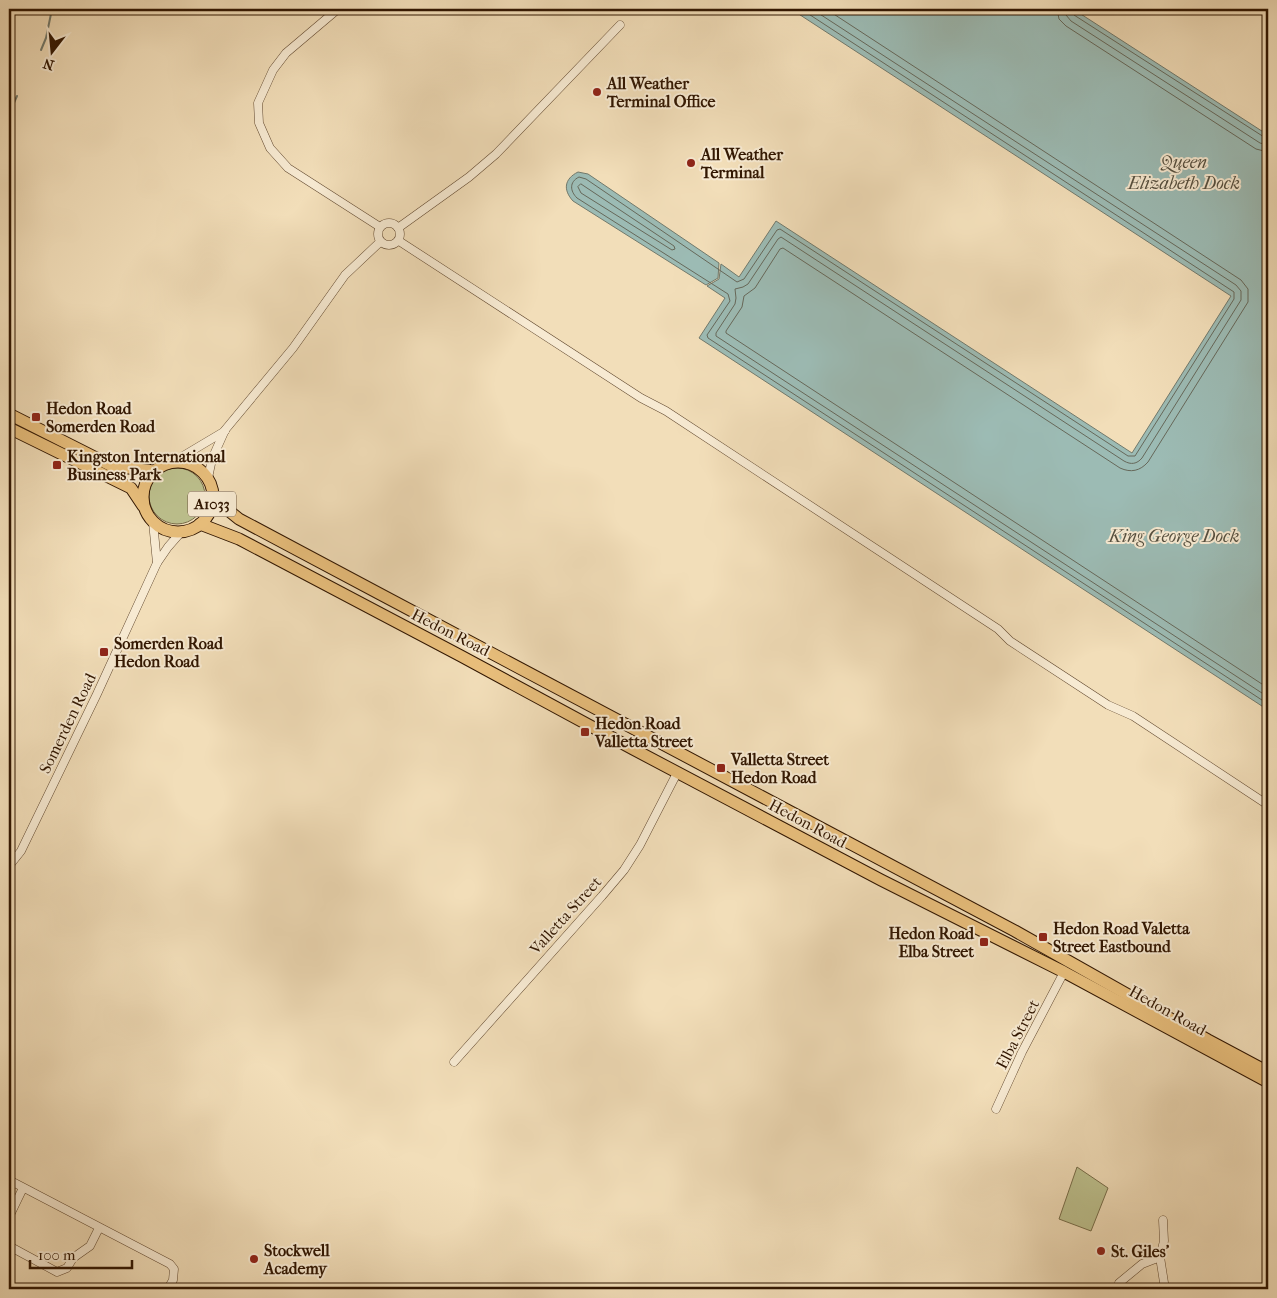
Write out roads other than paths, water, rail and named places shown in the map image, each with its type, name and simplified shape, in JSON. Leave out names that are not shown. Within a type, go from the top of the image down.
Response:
[{"type":"highway","points":[[9,414],[112,466],[154,471]]},
{"type":"highway","points":[[9,428],[131,488],[154,522]]},
{"type":"highway","points":[[145,510],[143,499],[148,479],[154,471],[163,465],[173,462]]},
{"type":"highway","name":"A1033","points":[[154,522],[167,530],[182,532],[200,524],[207,517],[211,508],[213,498],[212,487],[208,478],[193,465],[173,462]]},
{"type":"highway","name":"Hedon Road","points":[[213,498],[239,519],[284,544],[1015,931],[1268,1072]]},
{"type":"highway","name":"Hedon Road","points":[[200,524],[239,539],[262,551],[677,773],[905,893],[1064,972],[1268,1082]]},
{"type":"street","points":[[338,9],[286,54],[272,70],[258,103],[259,123],[270,148],[288,168],[380,227]]},
{"type":"street","points":[[398,228],[469,177],[496,154],[620,25]]},
{"type":"street","points":[[380,227],[389,223],[398,228],[400,234],[398,240],[390,246],[380,242]]},
{"type":"street","points":[[380,227],[378,235],[380,242]]},
{"type":"street","points":[[398,240],[641,398],[666,411],[744,462],[998,629],[1010,641],[1108,704],[1133,716],[1268,805]]},
{"type":"street","points":[[173,462],[225,430],[241,413],[293,348],[345,275],[380,242]]},
{"type":"street","points":[[208,478],[212,459],[225,430]]},
{"type":"street","name":"Somerden Road","points":[[154,522],[157,563]]},
{"type":"street","name":"Somerden Road","points":[[9,866],[21,850],[97,694],[157,563],[182,532]]},
{"type":"street","name":"Valletta Street","points":[[454,1062],[624,870],[640,845],[677,773]]},
{"type":"street","name":"Elba Street","points":[[996,1109],[1022,1052],[1064,972]]},
{"type":"street","points":[[9,1180],[170,1264],[174,1269],[173,1280],[168,1289]]},
{"type":"street","points":[[9,1217],[23,1188]]},
{"type":"street","points":[[1163,1220],[1164,1240],[1160,1257],[1165,1289]]},
{"type":"street","points":[[9,1246],[57,1272],[67,1268],[73,1258],[90,1246],[99,1228]]},
{"type":"street","points":[[1119,1283],[1142,1264],[1160,1257]]},
{"type":"water","name":"King George Dock","points":[[791,9],[1073,9],[1268,135],[1268,710],[699,338],[725,298],[707,286],[719,279],[721,264],[739,277],[776,221],[1132,453],[1231,296]]},
{"type":"water","points":[[578,172],[588,174],[719,263],[718,278],[706,285],[573,201],[566,189],[566,185],[570,178]]},
{"type":"waterway","points":[[41,50],[46,38],[52,9]]},
{"type":"waterway","points":[[9,114],[17,96]]},
{"type":"place","name":"All Weather Terminal Office","points":[[597,92]]},
{"type":"place","name":"All Weather Terminal","points":[[691,163]]},
{"type":"place","name":"Hedon Road Somerden Road","points":[[36,417]]},
{"type":"place","name":"Kingston International Business Park","points":[[57,465]]},
{"type":"place","name":"Somerden Road Hedon Road","points":[[104,652]]},
{"type":"place","name":"Hedon Road Valletta Street","points":[[585,732]]},
{"type":"place","name":"Valletta Street Hedon Road","points":[[721,768]]},
{"type":"place","name":"Hedon Road Valetta Street Eastbound","points":[[1043,937]]},
{"type":"place","name":"Hedon Road Elba Street","points":[[984,942]]},
{"type":"place","name":"St. Giles'","points":[[1101,1251]]},
{"type":"place","name":"Stockwell Academy","points":[[254,1259]]},
{"type":"water label","name":"Queen Elizabeth Dock","points":[[1184,172]]}]
